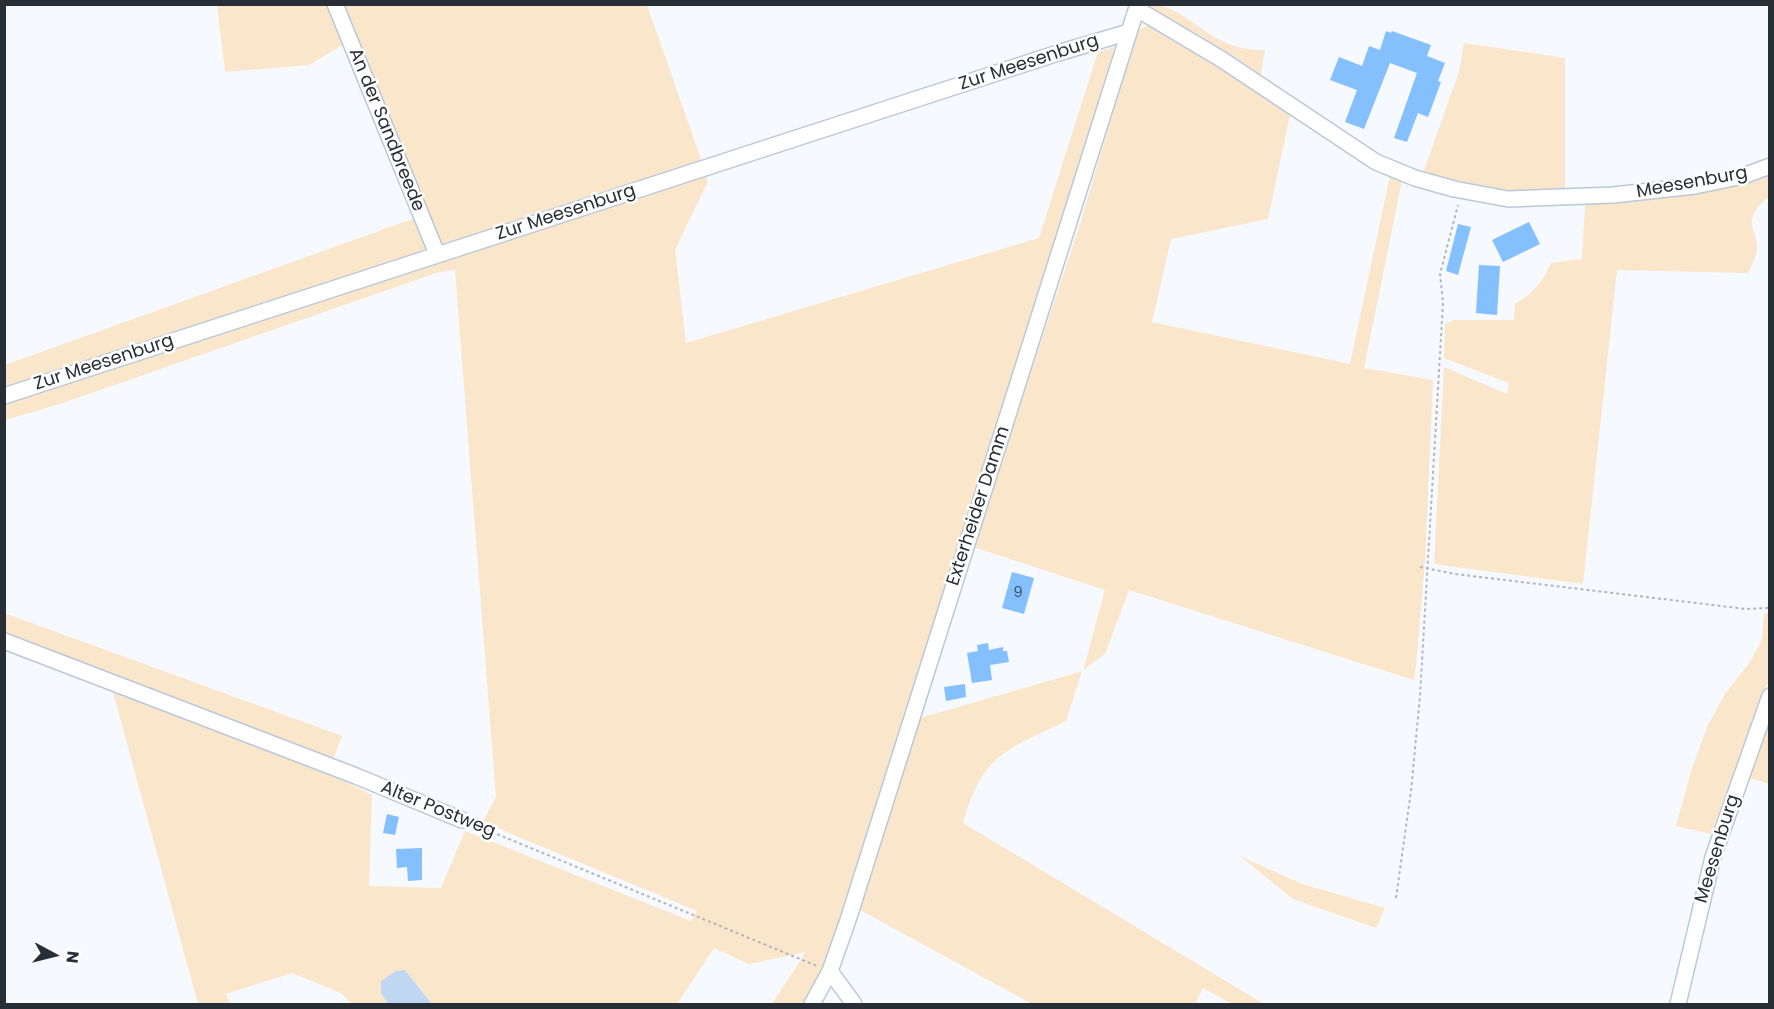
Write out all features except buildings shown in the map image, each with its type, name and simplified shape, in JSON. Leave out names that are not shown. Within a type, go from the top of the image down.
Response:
[{"type":"street","name":"An der Sandbreede","points":[[335,4],[437,254]]},
{"type":"street","name":"Exterheider Damm","points":[[812,1005],[830,971],[855,898],[1137,7]]},
{"type":"street","points":[[1137,7],[1221,59],[1376,162],[1415,178],[1462,191]]},
{"type":"street","name":"Zur Meesenburg","points":[[4,396],[437,254],[1129,32]]},
{"type":"street","name":"Meesenburg","points":[[1462,191],[1508,199],[1613,195],[1695,186],[1743,176],[1770,166]]},
{"type":"street","name":"Alter Postweg","points":[[4,641],[356,776],[462,820]]},
{"type":"street","name":"Meesenburg","points":[[1678,1005],[1713,857],[1770,696]]},
{"type":"street","points":[[830,971],[854,1005]]},
{"type":"path","points":[[1396,898],[1411,791],[1420,696],[1443,303],[1440,274],[1449,233],[1462,191]]},
{"type":"path","points":[[1420,567],[1455,574],[1746,609],[1767,608],[1770,605]]},
{"type":"path","name":"Alter Postweg","points":[[462,820],[830,971]]},
{"type":"shaded area","points":[[217,5],[647,5],[702,162],[598,193],[442,245],[354,38],[309,65],[225,72]]},
{"type":"shaded area","points":[[1151,5],[1169,8],[1231,45],[1265,50],[1260,80],[1152,12]]},
{"type":"shaded area","points":[[1149,24],[1248,84],[1290,115],[1268,219],[1171,239],[1152,322],[1350,364],[1390,176],[1402,180],[1364,368],[1433,380],[1425,562],[1416,665],[1414,680],[1129,590],[1105,654],[1083,670],[1105,590],[973,547],[1081,221],[1137,31]]},
{"type":"shaded area","points":[[1464,43],[1565,58],[1565,190],[1509,193],[1422,176],[1459,72]]},
{"type":"shaded area","points":[[1115,47],[1052,256],[841,921],[818,981],[804,1004],[772,1004],[806,952],[749,964],[714,948],[677,1004],[432,1004],[405,970],[381,993],[388,1004],[352,1004],[341,993],[292,973],[226,994],[230,1004],[198,1004],[113,692],[5,650],[4,646],[328,773],[372,795],[369,886],[441,888],[465,831],[691,921],[697,911],[483,821],[496,797],[455,270],[439,272],[60,404],[5,420],[5,403],[610,205],[706,176],[708,181],[675,250],[686,343],[1039,238],[1098,52]]},
{"type":"shaded area","points":[[1769,173],[1769,197],[1757,209],[1752,221],[1757,249],[1749,273],[1617,270],[1583,584],[1434,564],[1444,367],[1507,394],[1509,383],[1444,358],[1445,324],[1454,320],[1514,320],[1515,304],[1537,286],[1551,263],[1582,259],[1585,205],[1661,196]]},
{"type":"shaded area","points":[[415,218],[427,251],[5,388],[5,365]]},
{"type":"shaded area","points":[[4,613],[342,736],[332,762],[5,636]]},
{"type":"shaded area","points":[[1764,613],[1769,613],[1769,679],[1711,834],[1676,826],[1693,765],[1708,725],[1725,694],[1750,662],[1762,640]]},
{"type":"shaded area","points":[[1082,671],[1066,721],[1033,736],[995,760],[977,785],[963,823],[1264,1004],[1232,1004],[1203,988],[1195,1004],[1032,1004],[860,910],[920,718]]},
{"type":"shaded area","points":[[1769,709],[1769,784],[1744,776]]},
{"type":"shaded area","points":[[1240,856],[1302,884],[1385,908],[1376,928],[1293,899]]},
{"type":"water","points":[[405,970],[432,1004],[388,1004],[381,993],[381,981],[396,971]]}]
